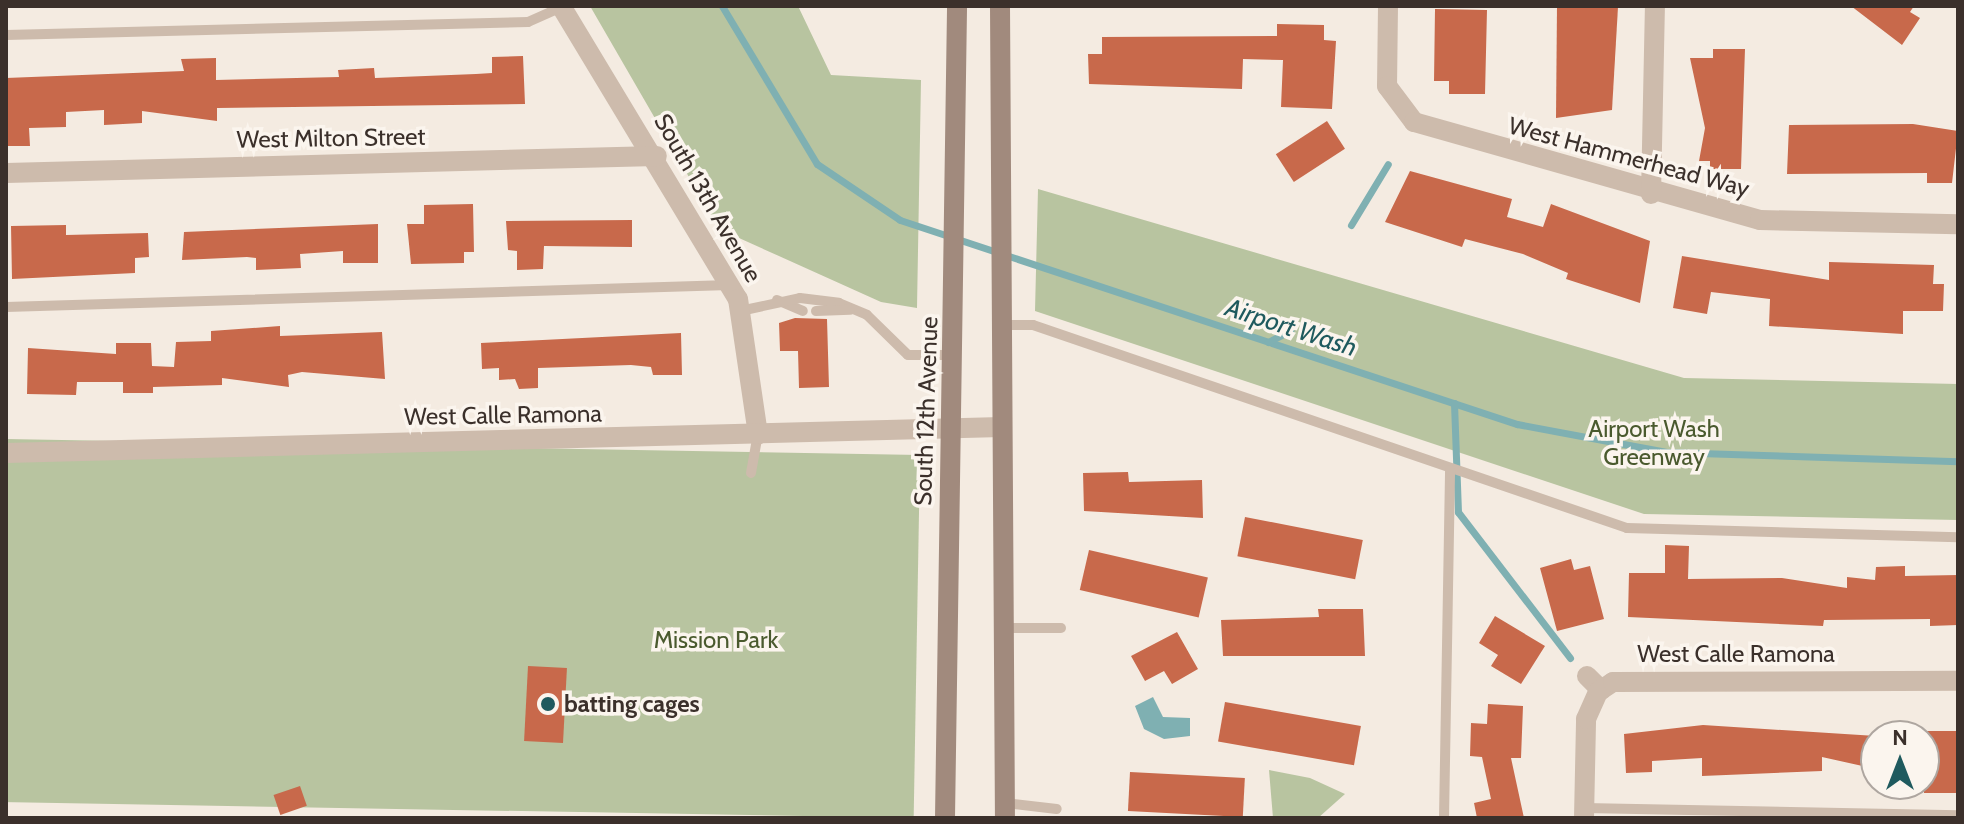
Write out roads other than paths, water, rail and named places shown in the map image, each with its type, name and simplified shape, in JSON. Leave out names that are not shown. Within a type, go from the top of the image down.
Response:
[{"type":"main road","name":"South 12th Avenue","points":[[945,818],[956,276],[957,6]]},
{"type":"main road","points":[[1000,6],[1005,208],[1002,427],[1005,811]]},
{"type":"street","name":"South 13th Avenue","points":[[561,6],[657,156],[730,285],[740,311],[758,435]]},
{"type":"street","name":"West Hammerhead Way","points":[[1388,6],[1387,86],[1414,122],[1651,194],[1760,220],[1958,224]]},
{"type":"street","points":[[1651,194],[1655,6]]},
{"type":"street","name":"West Milton Street","points":[[6,173],[657,156]]},
{"type":"street","name":"West Calle Ramona","points":[[6,453],[1002,427]]},
{"type":"street","name":"West Calle Ramona","points":[[1584,813],[1584,733],[1594,683],[1632,679],[1958,681]]},
{"type":"lane","points":[[6,35],[528,22],[561,6]]},
{"type":"lane","points":[[6,307],[730,285]]},
{"type":"lane","points":[[740,311],[777,300],[856,310],[908,355],[954,355]]},
{"type":"lane","points":[[777,300],[803,311]]},
{"type":"lane","points":[[816,311],[856,310]]},
{"type":"lane","points":[[1003,325],[1033,325],[1627,528],[1958,537]]},
{"type":"lane","points":[[751,473],[758,435]]},
{"type":"lane","points":[[1444,818],[1450,470]]},
{"type":"lane","points":[[1003,628],[1061,628]]},
{"type":"lane","points":[[1005,811],[1057,809]]},
{"type":"lane","points":[[1584,813],[1958,815]]},
{"type":"water","points":[[1153,697],[1163,717],[1190,718],[1190,736],[1164,739],[1144,729],[1135,706]]},
{"type":"waterway","name":"Airport Wash","points":[[722,6],[817,164],[900,220],[1517,424],[1666,452],[1958,461]]},
{"type":"waterway","points":[[1351,225],[1388,164]]},
{"type":"waterway","points":[[1268,342],[1290,331]]},
{"type":"waterway","points":[[1454,403],[1458,512],[1570,658]]},
{"type":"place","name":"batting cages","points":[[548,704]]},
{"type":"park label","name":"Airport Wash Greenway","points":[[1654,443]]},
{"type":"park label","name":"Mission Park","points":[[716,640]]}]
